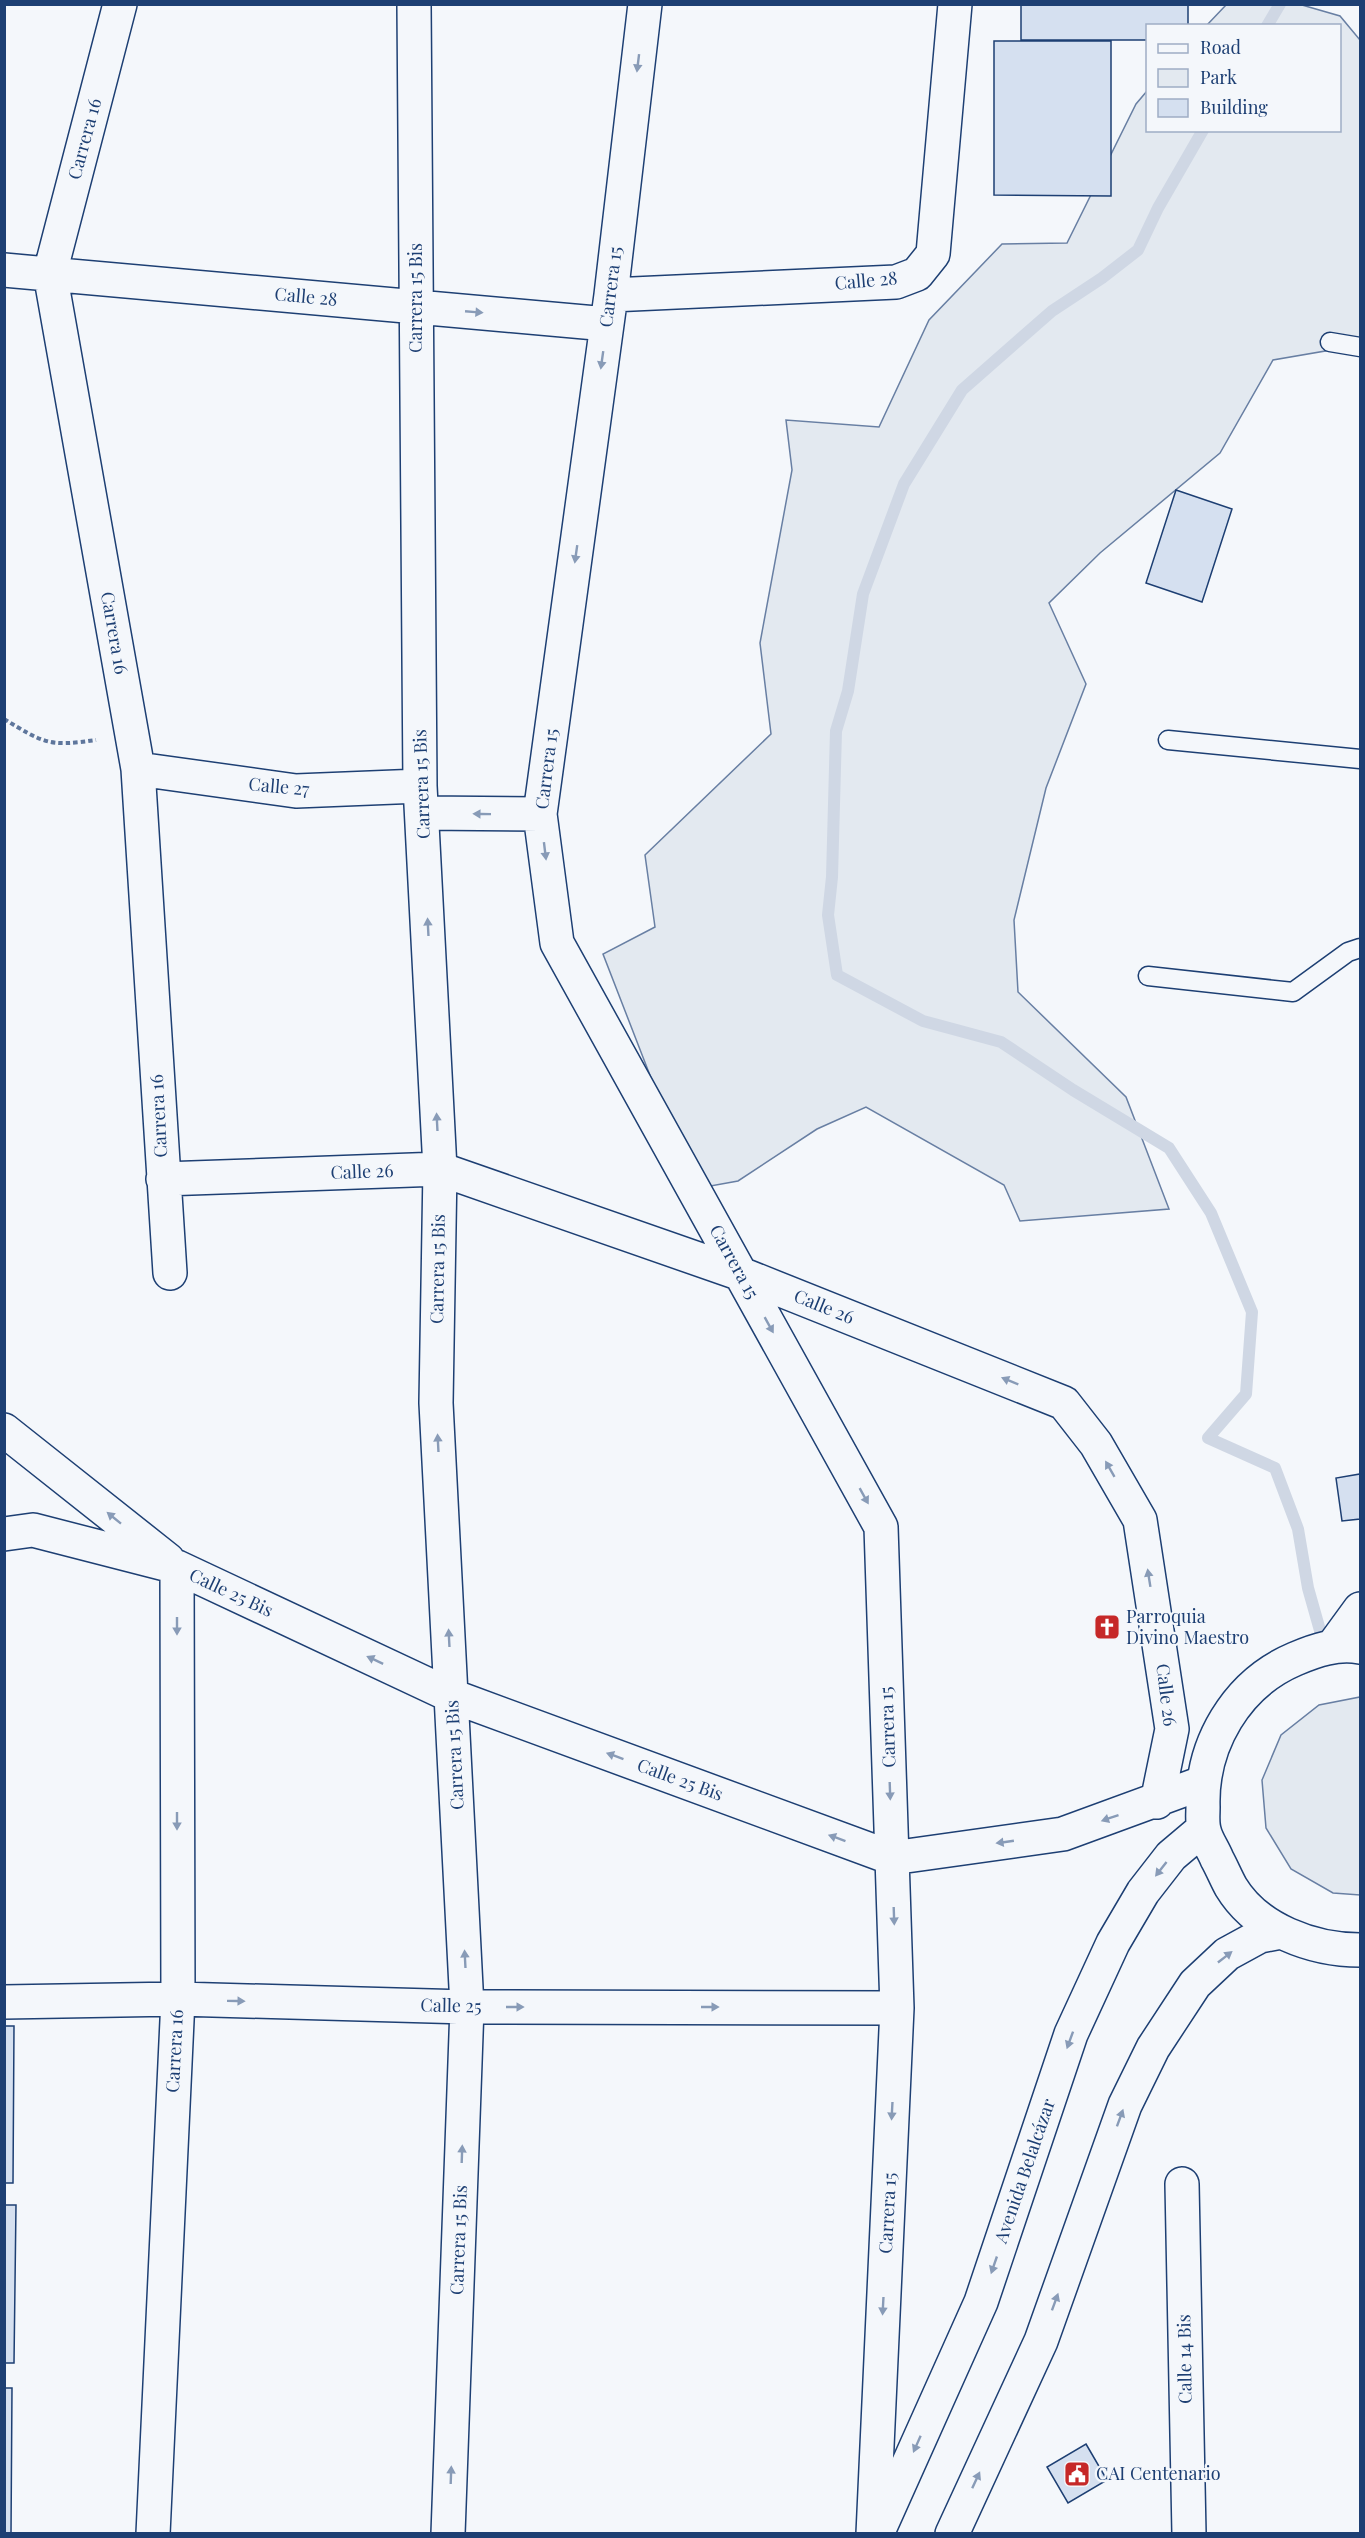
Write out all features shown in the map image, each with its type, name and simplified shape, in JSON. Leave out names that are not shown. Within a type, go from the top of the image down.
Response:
[{"type":"street","name":"Carrera 16","points":[[120,4],[50,273],[138,769],[170,1273]]},
{"type":"street","name":"Carrera 15 Bis","points":[[414,4],[421,799],[440,1169],[436,1403],[467,2007],[448,2534]]},
{"type":"street","name":"Carrera 15","points":[[645,4],[609,309],[540,814],[557,943],[881,1527],[897,2008],[875,2534]]},
{"type":"street","name":"Calle 28","points":[[4,270],[416,307],[609,309],[896,282],[917,274],[933,254],[955,4]]},
{"type":"street","name":"Calle 27","points":[[138,769],[296,791],[421,799],[540,814]]},
{"type":"street","name":"Calle 26","points":[[163,1179],[440,1169],[741,1274],[1064,1403],[1096,1444],[1140,1520],[1172,1729],[1157,1802]]},
{"type":"street","name":"Calle 25 Bis","points":[[4,1430],[177,1567]]},
{"type":"street","name":"Calle 25 Bis","points":[[4,1534],[33,1530],[177,1567],[452,1696],[892,1858],[1063,1834],[1202,1784]]},
{"type":"street","name":"Carrera 16","points":[[153,2534],[178,1999],[177,1567]]},
{"type":"street","points":[[1360,1609],[1347,1646],[1280,1665],[1250,1688],[1232,1708],[1214,1740],[1202,1784],[1203,1829],[1232,1888],[1253,1912],[1281,1932],[1310,1943],[1346,1950],[1360,1950]]},
{"type":"street","name":"Avenida Belalcázar","points":[[875,2534],[981,2302],[1071,2034],[1113,1943],[1143,1892],[1171,1856],[1203,1829]]},
{"type":"street","points":[[952,2534],[1041,2341],[1125,2105],[1153,2048],[1195,1984],[1227,1954],[1260,1936],[1281,1932]]},
{"type":"street","name":"Calle 25","points":[[4,2002],[178,1999],[467,2007],[897,2008]]},
{"type":"street","name":"Calle 14 Bis","points":[[1182,2184],[1189,2534]]},
{"type":"lane","points":[[1330,342],[1360,347]]},
{"type":"lane","points":[[1168,740],[1360,759]]},
{"type":"lane","points":[[1148,976],[1293,992],[1348,952],[1360,948]]},
{"type":"path","points":[[4,719],[39,741],[59,744],[132,732]]},
{"type":"green space","points":[[1226,5],[1302,5],[1340,16],[1360,40],[1360,345],[1273,360],[1220,453],[1100,553],[1049,603],[1086,684],[1046,788],[1014,920],[1018,992],[1126,1097],[1169,1209],[1020,1221],[1004,1185],[866,1107],[817,1129],[738,1181],[694,1189],[603,954],[655,927],[645,855],[771,734],[760,643],[792,470],[786,420],[879,427],[929,320],[1002,244],[1067,243],[1136,104],[1146,92],[1146,132],[1341,132],[1341,24],[1208,24]]},
{"type":"green space","points":[[1360,1697],[1360,1895],[1333,1893],[1291,1869],[1266,1828],[1262,1780],[1281,1735],[1319,1705]]},
{"type":"building","points":[[1021,4],[1188,4],[1188,24],[1146,24],[1146,40],[1021,40]]},
{"type":"building","points":[[994,41],[1111,41],[1111,196],[994,195]]},
{"type":"building","points":[[1176,490],[1232,509],[1202,602],[1146,583]]},
{"type":"building","points":[[1360,1474],[1360,1519],[1342,1521],[1336,1478]]},
{"type":"building","points":[[4,2026],[14,2026],[13,2183],[4,2183]]},
{"type":"building","points":[[4,2205],[16,2205],[14,2363],[4,2363]]},
{"type":"building","points":[[4,2388],[12,2388],[11,2534],[4,2534]]},
{"type":"building","name":"CAI Centenario","points":[[1086,2444],[1107,2480],[1068,2503],[1047,2467]]},
{"type":"waterway","points":[[1268,24],[1280,4]]},
{"type":"waterway","points":[[1202,132],[1158,208],[1138,250],[1102,278],[1052,311],[962,390],[904,484],[863,594],[848,691],[836,731],[832,877],[828,915],[837,975],[923,1021],[1001,1042],[1073,1090],[1169,1148],[1211,1213],[1252,1312],[1246,1394],[1208,1438],[1275,1468],[1298,1529],[1308,1588],[1321,1634]]},
{"type":"place","name":"Parroquia Divino Maestro","points":[[1107,1627]]},
{"type":"place","name":"CAI Centenario","points":[[1077,2474]]}]
